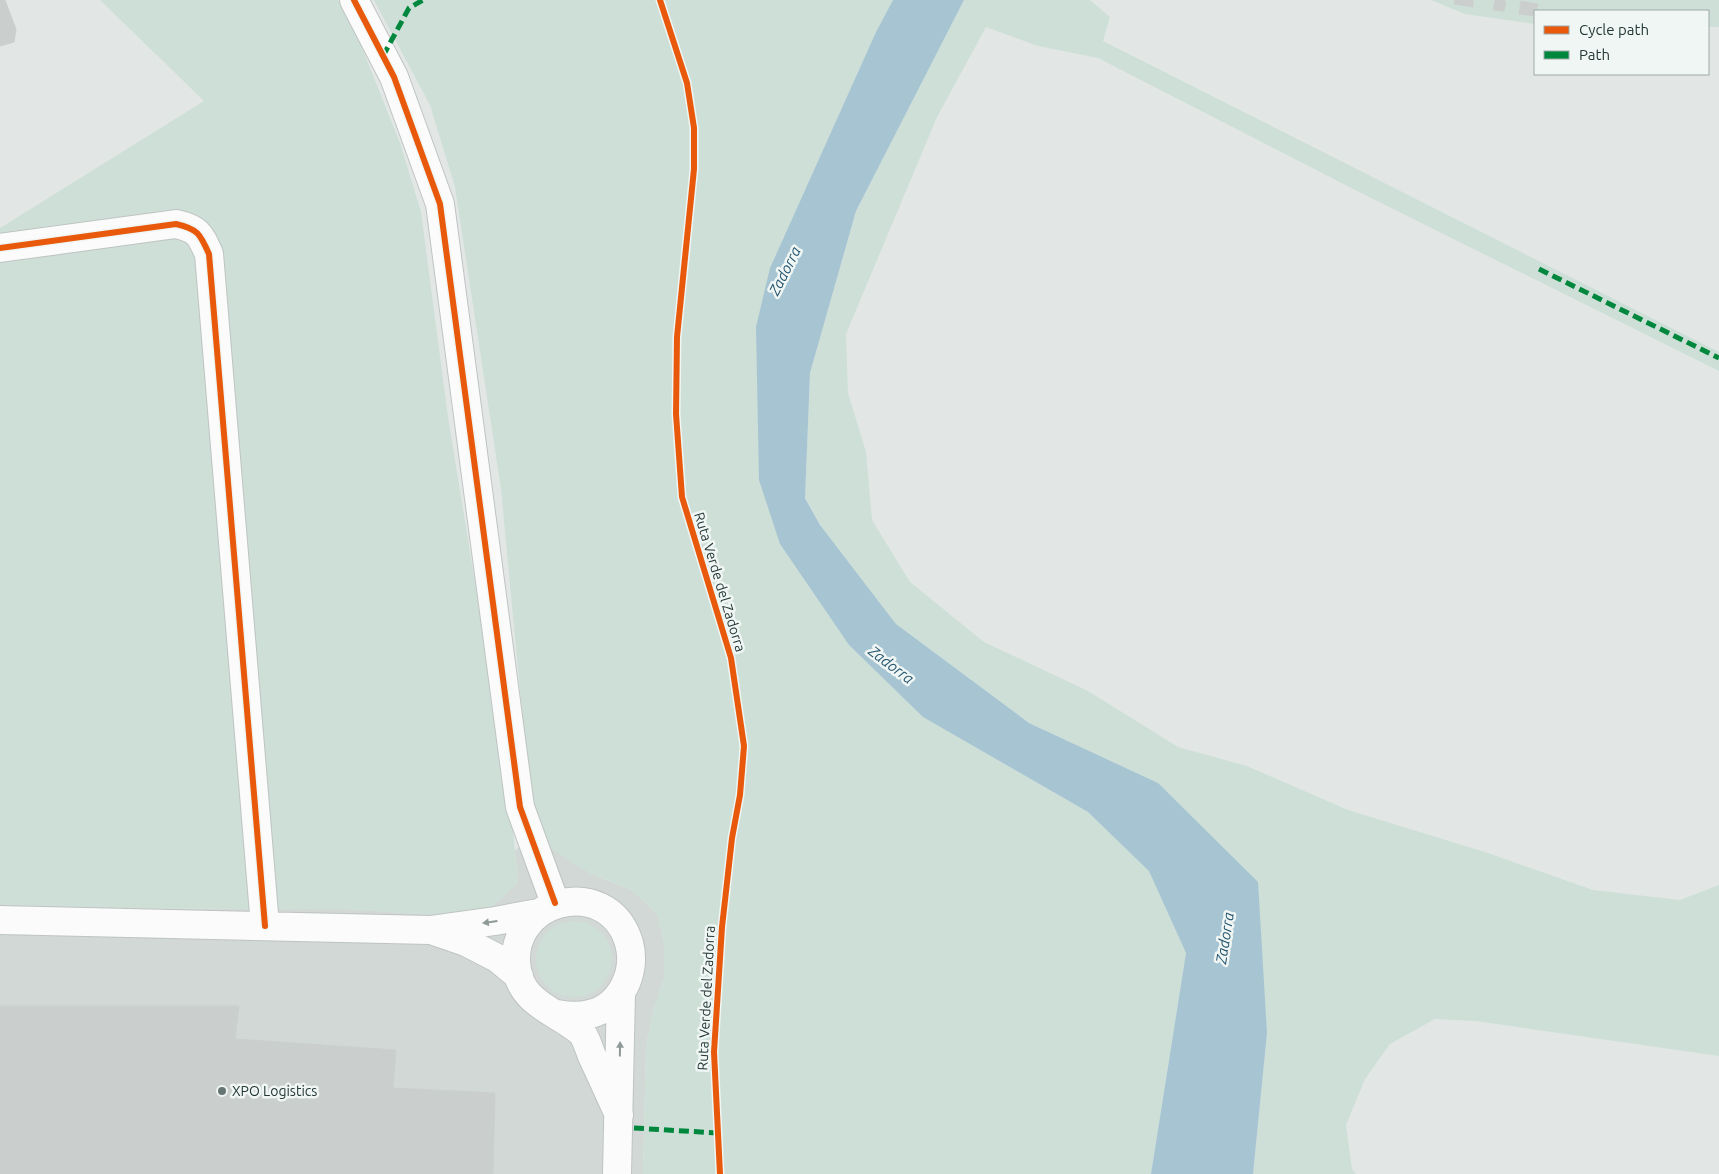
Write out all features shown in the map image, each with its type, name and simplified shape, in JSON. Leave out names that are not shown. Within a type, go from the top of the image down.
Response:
[{"type":"street","points":[[354,0],[394,77],[440,204],[520,807],[547,908]]},
{"type":"street","points":[[0,248],[176,224],[192,227],[201,237],[209,254],[265,926]]},
{"type":"street","points":[[0,920],[430,930],[495,921],[576,900],[596,905],[614,916],[626,933],[632,954],[630,974],[621,993],[608,1006],[592,1014],[574,1017],[556,1014]]},
{"type":"street","points":[[547,908],[526,926],[518,942],[516,959],[519,976],[527,993],[540,1006],[556,1014],[583,1034],[618,1115]]},
{"type":"street","points":[[430,930],[466,942],[497,958],[519,976]]},
{"type":"street","points":[[617,1174],[621,993]]},
{"type":"shaded area","points":[[536,829],[591,874],[632,890],[657,914],[664,943],[664,978],[653,1012],[646,1046],[643,1174],[0,1174],[0,904],[64,908],[344,909],[479,918],[518,883],[515,851]]},
{"type":"green space","points":[[100,0],[338,0],[360,43],[400,143],[421,212],[448,417],[509,791],[518,883],[479,918],[344,909],[64,908],[0,904],[0,228],[204,101]]},
{"type":"green space","points":[[374,0],[893,0],[876,32],[770,268],[780,544],[849,645],[923,717],[1088,812],[1149,870],[1186,953],[1151,1174],[643,1174],[646,1046],[653,1012],[664,978],[664,943],[657,914],[632,890],[591,874],[548,847],[536,829],[528,775],[501,489],[455,187],[430,105]]},
{"type":"green space","points":[[964,0],[1090,0],[1110,17],[1103,41],[1719,352],[1719,371],[1361,193],[1098,58],[1038,46],[986,27],[937,117],[846,334],[848,393],[866,452],[872,520],[910,582],[984,642],[1088,691],[1178,747],[1247,766],[1348,810],[1488,853],[1593,890],[1680,900],[1719,885],[1719,1056],[1476,1021],[1435,1019],[1390,1044],[1365,1079],[1346,1125],[1352,1169],[1356,1174],[1253,1174],[1267,1033],[1158,783],[1029,723],[896,624],[820,525],[805,497],[810,373],[856,211]]},
{"type":"green space","points":[[1431,0],[1719,0],[1719,27],[1709,27],[1709,10],[1534,10],[1534,24],[1465,14]]},
{"type":"green space","points":[[574,921],[588,924],[601,932],[609,945],[612,959],[609,973],[601,986],[588,994],[574,997],[560,994],[547,986],[539,973],[536,959],[539,945],[547,932],[560,924]]},
{"type":"water","name":"Zadorra","points":[[893,0],[964,0],[856,211],[810,373],[805,498],[820,525],[896,624],[1029,723],[1158,783],[1258,882],[1267,1033],[1253,1174],[1151,1174],[1186,953],[1149,871],[1088,812],[923,717],[849,645],[780,544],[759,480],[756,327],[770,268],[876,32]]},
{"type":"building","points":[[0,0],[5,0],[16,29],[14,42],[0,46]]},
{"type":"building","points":[[1455,0],[1473,0],[1473,7],[1454,4]]},
{"type":"building","points":[[1495,0],[1506,1],[1504,11],[1493,10]]},
{"type":"building","points":[[1521,1],[1538,4],[1536,10],[1534,10],[1534,16],[1519,14]]},
{"type":"building","name":"XPO Logistics","points":[[0,1006],[239,1006],[235,1039],[396,1050],[393,1088],[495,1093],[493,1174],[0,1174]]},
{"type":"marked path","points":[[383,56],[409,8],[423,0]]},
{"type":"marked path","points":[[1539,269],[1719,358]]},
{"type":"marked path","points":[[634,1128],[717,1133]]},
{"type":"cycle path","points":[[354,0],[394,77],[440,204],[520,807],[555,903]]},
{"type":"cycle path","name":"Ruta Verde del Zadorra","points":[[660,0],[687,83],[694,128],[694,169],[677,337],[676,414],[682,497],[731,658],[744,746],[740,795],[732,838],[722,927],[714,1052],[720,1174]]},
{"type":"cycle path","points":[[0,248],[176,224],[194,230],[209,254],[265,926]]},
{"type":"place","name":"XPO Logistics","points":[[222,1091]]}]
